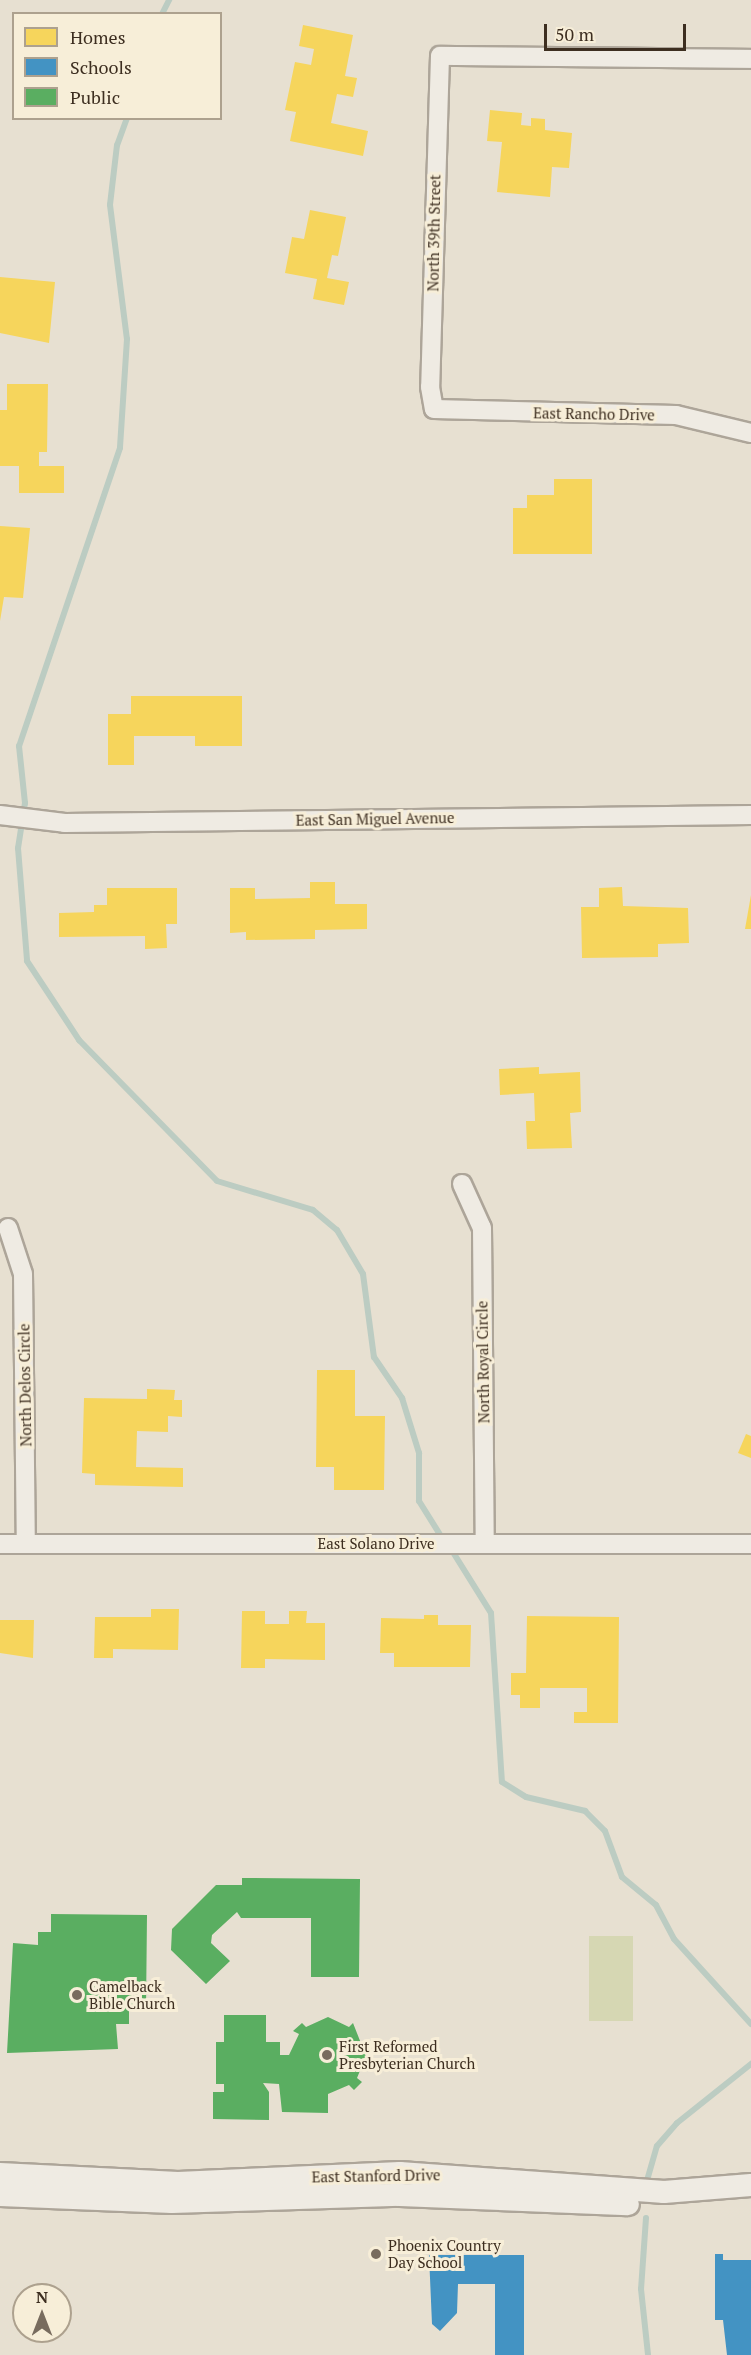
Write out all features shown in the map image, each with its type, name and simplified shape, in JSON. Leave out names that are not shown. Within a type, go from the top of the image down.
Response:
[{"type":"street","name":"North 39th Street","points":[[434,409],[430,387],[440,56],[751,59]]},
{"type":"street","name":"East Rancho Drive","points":[[434,409],[676,415],[751,433]]},
{"type":"street","name":"East San Miguel Avenue","points":[[0,815],[65,823],[751,815]]},
{"type":"street","name":"North Royal Circle","points":[[462,1184],[482,1228],[485,1544]]},
{"type":"street","name":"North Delos Circle","points":[[8,1228],[23,1275],[26,1544]]},
{"type":"street","name":"East Solano Drive","points":[[0,1544],[751,1544]]},
{"type":"street","name":"East Stanford Drive","points":[[0,2174],[178,2183],[400,2173],[664,2192],[751,2185]]},
{"type":"street","name":"East Stanford Drive","points":[[0,2195],[172,2202],[400,2195],[584,2204],[751,2198]]},
{"type":"green space","points":[[589,1936],[633,1936],[633,2021],[589,2021]]},
{"type":"building: Homes","points":[[303,25],[353,35],[345,76],[357,78],[353,97],[337,94],[331,123],[368,131],[363,156],[290,141],[296,112],[285,110],[295,62],[311,65],[314,49],[299,46]]},
{"type":"building: Homes","points":[[490,110],[522,113],[521,125],[531,126],[531,118],[545,119],[545,130],[572,133],[569,168],[552,167],[550,197],[497,192],[502,142],[487,141]]},
{"type":"building: Homes","points":[[310,210],[346,217],[338,256],[332,255],[327,278],[349,282],[344,305],[313,299],[317,279],[285,273],[292,237],[304,239]]},
{"type":"building: Homes","points":[[0,277],[55,282],[49,343],[0,333]]},
{"type":"building: Homes","points":[[7,384],[48,384],[47,452],[39,452],[39,466],[64,466],[64,493],[19,493],[19,466],[0,466],[0,410],[7,410]]},
{"type":"building: Homes","points":[[554,479],[592,479],[592,554],[513,554],[513,508],[527,508],[527,495],[554,495]]},
{"type":"building: Homes","points":[[0,526],[30,528],[23,598],[4,597],[0,621]]},
{"type":"building: Homes","points":[[131,696],[242,696],[242,746],[195,746],[195,736],[134,736],[134,765],[108,765],[108,714],[131,714]]},
{"type":"building: Homes","points":[[310,882],[335,882],[335,904],[367,904],[367,929],[315,930],[315,939],[246,940],[246,932],[230,933],[230,888],[255,888],[255,899],[310,898]]},
{"type":"building: Homes","points":[[622,887],[623,906],[688,908],[689,943],[658,944],[658,957],[582,958],[581,907],[599,907],[599,888]]},
{"type":"building: Homes","points":[[107,888],[177,888],[177,924],[166,924],[167,948],[145,949],[145,936],[59,937],[59,913],[94,912],[94,905],[107,905]]},
{"type":"building: Homes","points":[[751,895],[751,929],[745,929]]},
{"type":"building: Homes","points":[[539,1067],[539,1074],[580,1072],[581,1112],[570,1113],[572,1148],[527,1149],[526,1121],[535,1121],[534,1093],[500,1095],[499,1069]]},
{"type":"building: Homes","points":[[317,1370],[355,1370],[355,1416],[385,1416],[384,1490],[334,1490],[334,1467],[316,1467]]},
{"type":"building: Homes","points":[[147,1389],[175,1390],[174,1400],[182,1400],[182,1417],[168,1416],[168,1432],[137,1431],[136,1467],[183,1468],[183,1487],[95,1485],[95,1474],[82,1473],[84,1398],[147,1399]]},
{"type":"building: Homes","points":[[746,1434],[751,1436],[751,1458],[738,1453]]},
{"type":"building: Homes","points":[[151,1609],[179,1609],[178,1650],[113,1649],[113,1658],[94,1658],[95,1617],[151,1617]]},
{"type":"building: Homes","points":[[242,1611],[265,1611],[265,1624],[289,1624],[289,1611],[307,1611],[306,1623],[325,1623],[325,1660],[265,1659],[265,1668],[241,1668]]},
{"type":"building: Homes","points":[[424,1615],[438,1615],[438,1625],[471,1625],[470,1667],[394,1667],[394,1653],[380,1653],[381,1618],[424,1619]]},
{"type":"building: Homes","points":[[527,1616],[619,1617],[618,1723],[574,1723],[574,1712],[587,1712],[587,1688],[540,1688],[540,1708],[520,1708],[520,1695],[511,1695],[511,1673],[526,1673]]},
{"type":"building: Homes","points":[[0,1620],[34,1620],[33,1658],[0,1653]]},
{"type":"building: Schools","points":[[715,2254],[723,2254],[723,2260],[751,2260],[751,2355],[727,2355],[723,2320],[715,2320]]},
{"type":"building: Schools","points":[[429,2255],[524,2255],[524,2355],[495,2355],[495,2284],[458,2284],[457,2313],[440,2331],[432,2324]]},
{"type":"building: Public","points":[[242,1878],[360,1879],[359,1977],[311,1977],[311,1918],[241,1918],[237,1912],[212,1935],[211,1943],[230,1961],[206,1984],[171,1950],[172,1929],[216,1885],[242,1885]]},
{"type":"building: Public","name":"Camelback Bible Church","points":[[51,1914],[147,1915],[146,2010],[129,2010],[129,2024],[116,2024],[118,2049],[7,2053],[13,1943],[38,1945],[38,1932],[51,1932]]},
{"type":"building: Public","points":[[224,2015],[266,2015],[266,2042],[280,2042],[280,2055],[289,2055],[299,2034],[293,2031],[302,2023],[306,2027],[328,2017],[349,2027],[353,2023],[366,2056],[357,2078],[362,2082],[354,2090],[349,2085],[328,2094],[328,2113],[282,2112],[279,2084],[263,2083],[269,2092],[269,2120],[213,2119],[213,2092],[224,2092],[224,2084],[216,2084],[216,2042],[224,2042]]},
{"type":"waterway","points":[[163,12],[169,0]]},
{"type":"waterway","points":[[126,120],[117,145],[110,205],[127,339],[120,448],[19,746],[25,803],[18,848],[27,961],[79,1040],[217,1181],[313,1210],[337,1230],[363,1274],[374,1357],[402,1398],[419,1453],[419,1501],[444,1541]]},
{"type":"waterway","points":[[451,1549],[491,1613],[502,1782],[526,1797],[585,1811],[605,1831],[622,1877],[656,1905],[674,1939],[751,2024]]},
{"type":"waterway","points":[[648,2177],[657,2146],[677,2123],[751,2064]]},
{"type":"waterway","points":[[646,2218],[641,2289],[648,2355]]},
{"type":"place","name":"Camelback Bible Church","points":[[77,1995]]},
{"type":"place","name":"First Reformed Presbyterian Church","points":[[327,2055]]},
{"type":"place","name":"Phoenix Country Day School","points":[[376,2254]]}]
